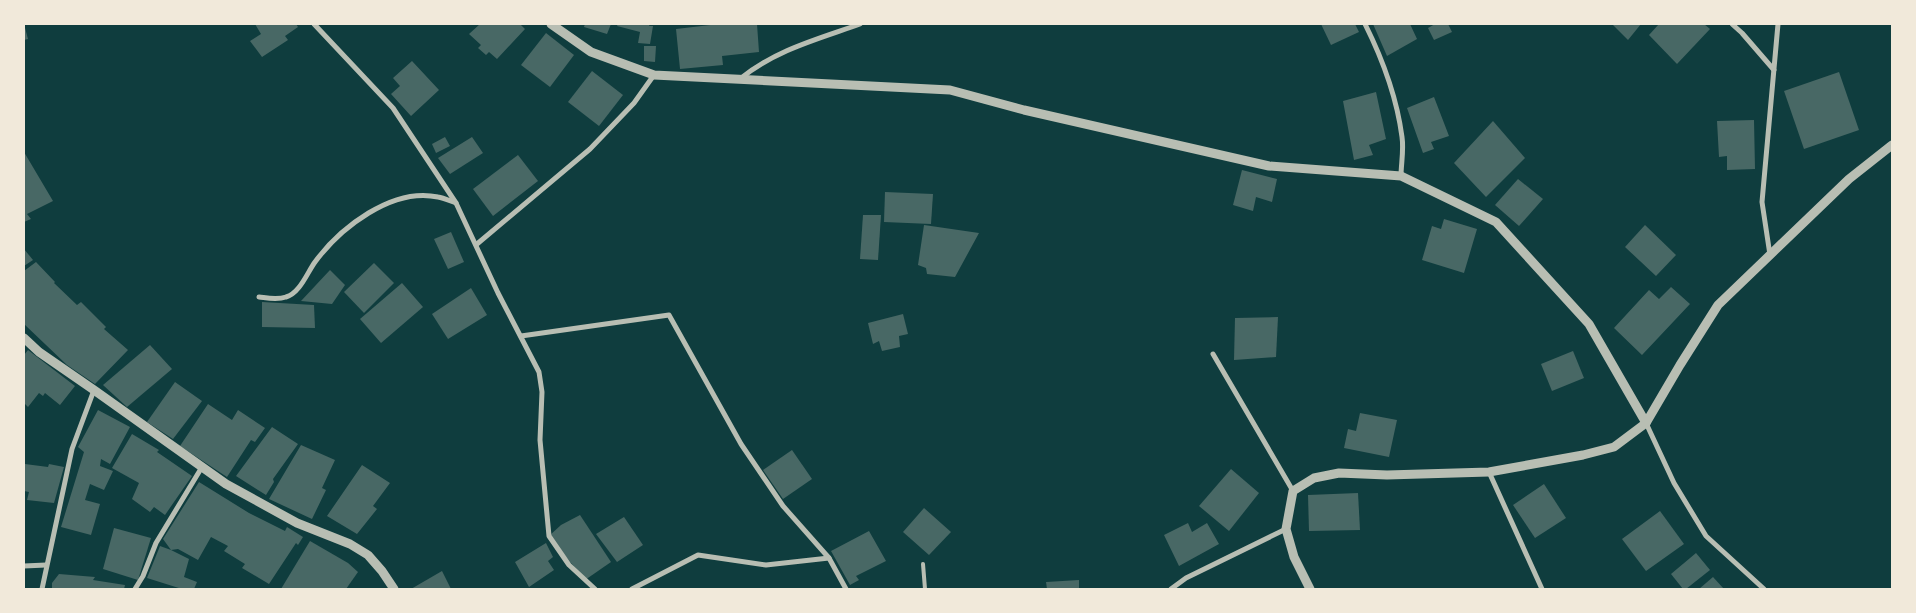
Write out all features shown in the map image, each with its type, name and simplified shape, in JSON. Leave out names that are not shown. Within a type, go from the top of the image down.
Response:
[{"type":"street","points":[[314,24],[394,108],[456,203],[477,244],[498,293],[539,372],[542,392],[540,440],[549,536],[570,565],[595,589]]},
{"type":"street","points":[[551,24],[592,52],[654,75],[950,90],[1024,110],[1270,166],[1401,176],[1496,222],[1589,324],[1646,423],[1674,483],[1706,536],[1764,589]]},
{"type":"street","points":[[740,78],[757,65],[788,49],[860,24]]},
{"type":"street","points":[[1365,24],[1383,69],[1396,111],[1402,139],[1401,176]]},
{"type":"street","points":[[1732,24],[1774,71]]},
{"type":"street","points":[[1770,255],[1762,202],[1778,24]]},
{"type":"street","points":[[477,244],[590,149],[634,103],[654,75]]},
{"type":"street","points":[[1293,491],[1314,478],[1339,473],[1490,472],[1614,447],[1646,423],[1718,305],[1849,179],[1892,145]]},
{"type":"street","points":[[259,297],[287,297],[300,286],[316,262],[351,224],[378,207],[412,196],[436,196],[456,203]]},
{"type":"street","points":[[521,336],[669,316],[741,444],[783,506],[829,558],[846,589]]},
{"type":"street","points":[[24,338],[39,352],[226,484],[297,522],[350,544],[368,555],[394,589]]},
{"type":"street","points":[[1213,354],[1293,491],[1286,529],[1294,558],[1310,589]]},
{"type":"street","points":[[42,589],[72,449],[94,390]]},
{"type":"street","points":[[135,589],[143,576],[156,543],[202,467]]},
{"type":"street","points":[[1490,472],[1542,589]]},
{"type":"street","points":[[1171,589],[1194,574],[1286,529]]},
{"type":"street","points":[[632,589],[698,555],[766,566],[829,558]]},
{"type":"street","points":[[24,566],[46,565]]},
{"type":"lane","points":[[923,564],[925,589]]},
{"type":"building","points":[[24,24],[28,39],[24,40]]},
{"type":"building","points":[[255,24],[296,24],[298,27],[285,36],[288,40],[262,57],[250,41],[261,34]]},
{"type":"building","points":[[480,24],[520,24],[525,29],[497,59],[489,52],[486,55],[478,48],[481,45],[469,34]]},
{"type":"building","points":[[585,24],[611,24],[607,34],[584,27]]},
{"type":"building","points":[[618,24],[650,24],[649,26],[653,26],[650,44],[638,43],[640,32],[617,26]]},
{"type":"building","points":[[719,24],[757,24],[759,52],[722,56],[723,65],[680,69],[676,29]]},
{"type":"building","points":[[1321,24],[1355,24],[1359,32],[1331,45]]},
{"type":"building","points":[[1373,24],[1410,24],[1417,39],[1387,56]]},
{"type":"building","points":[[1435,24],[1448,24],[1452,32],[1434,40],[1428,28]]},
{"type":"building","points":[[1612,24],[1641,24],[1628,40]]},
{"type":"building","points":[[1659,24],[1704,24],[1710,29],[1677,64],[1649,35]]},
{"type":"building","points":[[546,33],[574,55],[550,87],[521,65]]},
{"type":"building","points":[[644,46],[656,46],[655,62],[644,61]]},
{"type":"building","points":[[412,61],[439,90],[411,116],[391,94],[400,86],[393,78]]},
{"type":"building","points":[[592,71],[623,95],[599,126],[568,102]]},
{"type":"building","points":[[1839,72],[1859,130],[1804,149],[1784,91]]},
{"type":"building","points":[[1376,92],[1386,139],[1369,145],[1373,155],[1354,160],[1343,101]]},
{"type":"building","points":[[1434,97],[1449,136],[1431,142],[1434,149],[1423,153],[1407,108]]},
{"type":"building","points":[[1754,120],[1755,169],[1727,170],[1727,156],[1719,157],[1717,121]]},
{"type":"building","points":[[1493,121],[1525,158],[1486,197],[1454,163]]},
{"type":"building","points":[[445,137],[450,146],[436,153],[432,144]]},
{"type":"building","points":[[472,137],[483,153],[450,174],[438,158]]},
{"type":"building","points":[[24,152],[53,201],[27,214],[31,219],[24,222]]},
{"type":"building","points":[[518,155],[538,181],[493,216],[473,189]]},
{"type":"building","points":[[1242,170],[1277,179],[1272,202],[1256,197],[1253,211],[1233,205]]},
{"type":"building","points":[[1518,179],[1543,199],[1519,226],[1495,205]]},
{"type":"building","points":[[885,192],[933,194],[931,224],[884,222]]},
{"type":"building","points":[[863,215],[881,215],[878,260],[860,259]]},
{"type":"building","points":[[1444,219],[1477,229],[1464,273],[1422,260],[1432,226],[1441,229]]},
{"type":"building","points":[[924,225],[979,233],[955,277],[927,274],[926,268],[918,265]]},
{"type":"building","points":[[1645,225],[1676,255],[1656,276],[1625,247]]},
{"type":"building","points":[[451,232],[464,262],[448,269],[434,239]]},
{"type":"building","points":[[24,249],[33,260],[24,266]]},
{"type":"building","points":[[36,262],[77,305],[81,302],[106,327],[104,329],[128,350],[95,384],[67,365],[24,324],[24,271]]},
{"type":"building","points":[[374,263],[394,283],[364,313],[344,292]]},
{"type":"building","points":[[330,270],[345,285],[332,304],[301,301]]},
{"type":"building","points":[[402,283],[423,307],[381,343],[360,319]]},
{"type":"building","points":[[1671,287],[1690,304],[1642,355],[1614,328],[1649,290],[1659,299]]},
{"type":"building","points":[[471,288],[487,315],[448,339],[432,314]]},
{"type":"building","points":[[262,302],[314,305],[315,328],[262,327]]},
{"type":"building","points":[[903,314],[908,334],[899,336],[900,347],[882,351],[879,341],[873,344],[868,323]]},
{"type":"building","points":[[1278,317],[1276,357],[1234,360],[1235,318]]},
{"type":"building","points":[[150,345],[172,369],[127,407],[103,385]]},
{"type":"building","points":[[28,350],[75,386],[60,405],[45,393],[43,396],[39,393],[28,407],[24,403],[24,355]]},
{"type":"building","points":[[1573,351],[1584,378],[1552,391],[1541,364]]},
{"type":"building","points":[[175,382],[202,401],[173,439],[147,422]]},
{"type":"building","points":[[208,404],[232,420],[238,410],[265,428],[255,442],[251,440],[227,477],[180,446]]},
{"type":"building","points":[[98,410],[130,427],[110,464],[101,459],[100,466],[113,471],[104,490],[90,484],[85,500],[100,504],[91,535],[61,527],[84,452],[78,447]]},
{"type":"building","points":[[1360,413],[1397,420],[1389,457],[1344,448],[1348,429],[1356,431]]},
{"type":"building","points":[[272,427],[298,444],[273,479],[274,482],[266,495],[236,476]]},
{"type":"building","points":[[132,434],[159,450],[157,452],[192,476],[165,515],[154,507],[150,512],[132,499],[139,483],[112,468]]},
{"type":"building","points":[[301,445],[335,460],[322,488],[326,490],[312,519],[269,499]]},
{"type":"building","points":[[792,450],[812,479],[783,499],[763,470]]},
{"type":"building","points":[[25,464],[48,467],[49,464],[64,467],[54,503],[27,500],[29,492],[24,491]]},
{"type":"building","points":[[362,465],[390,483],[373,506],[377,509],[357,534],[327,516]]},
{"type":"building","points":[[1231,469],[1259,493],[1229,531],[1199,506]]},
{"type":"building","points":[[199,482],[249,513],[285,531],[287,527],[303,537],[298,545],[296,543],[269,584],[242,568],[245,564],[224,551],[228,546],[211,537],[198,560],[178,549],[171,550],[163,539]]},
{"type":"building","points":[[1544,484],[1566,518],[1535,538],[1513,505]]},
{"type":"building","points":[[1358,493],[1360,530],[1309,531],[1308,495]]},
{"type":"building","points":[[924,508],[951,532],[929,555],[903,532]]},
{"type":"building","points":[[1660,511],[1684,544],[1646,571],[1622,539]]},
{"type":"building","points":[[580,515],[611,562],[585,580],[549,536],[561,525]]},
{"type":"building","points":[[624,517],[643,545],[617,562],[596,534]]},
{"type":"building","points":[[1188,523],[1192,532],[1207,523],[1219,544],[1179,566],[1164,535]]},
{"type":"building","points":[[114,528],[151,538],[138,580],[103,569]]},
{"type":"building","points":[[869,531],[886,561],[856,576],[859,580],[850,585],[831,551]]},
{"type":"building","points":[[310,541],[348,563],[358,572],[346,589],[281,589]]},
{"type":"building","points":[[546,543],[553,557],[548,561],[554,570],[529,587],[515,562]]},
{"type":"building","points":[[160,546],[189,559],[184,577],[197,582],[194,589],[182,589],[147,578]]},
{"type":"building","points":[[1696,553],[1710,570],[1686,589],[1683,589],[1671,574]]},
{"type":"building","points":[[442,571],[451,589],[411,589]]},
{"type":"building","points":[[59,574],[95,577],[93,580],[125,585],[124,589],[52,589],[52,583]]},
{"type":"building","points":[[1713,577],[1724,589],[1699,589]]},
{"type":"building","points":[[1079,580],[1079,589],[1047,589],[1046,582]]}]
